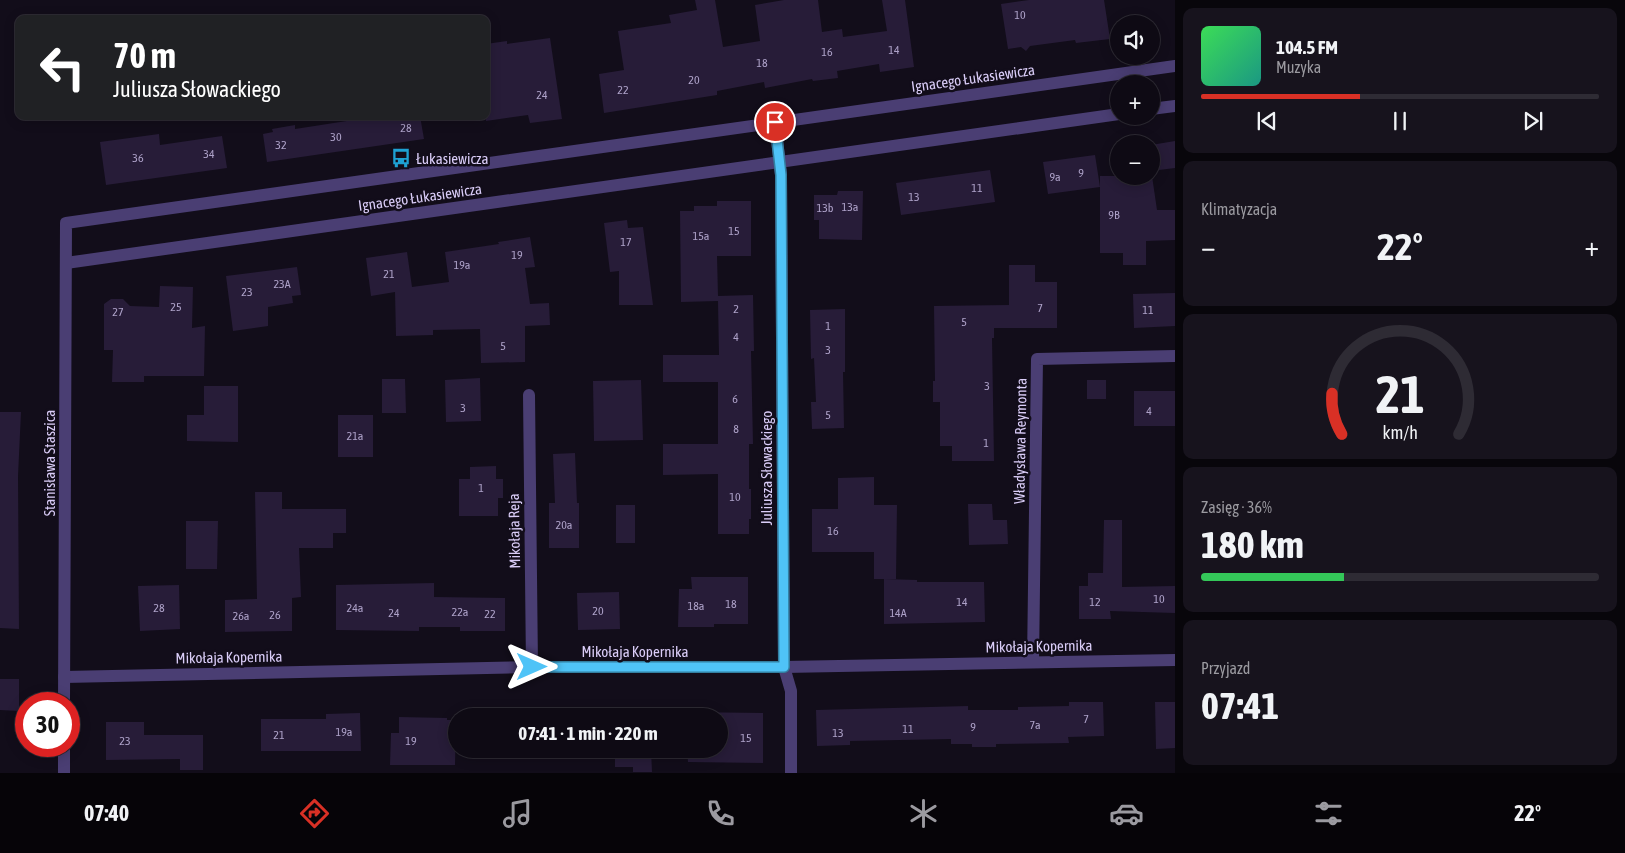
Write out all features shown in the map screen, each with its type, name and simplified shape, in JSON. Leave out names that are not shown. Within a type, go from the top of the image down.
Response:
[{"type":"street","name":"Ignacego Łukasiewicza","points":[[66,223],[1175,66]]},
{"type":"street","points":[[1160,108],[1175,106]]},
{"type":"street","name":"Ignacego Łukasiewicza","points":[[66,264],[1110,115]]},
{"type":"street","points":[[775,122],[780,162]]},
{"type":"street","name":"Juliusza Słowackiego","points":[[780,162],[784,667],[791,691],[791,773]]},
{"type":"street","name":"Stanisława Staszica","points":[[64,692],[66,223]]},
{"type":"street","name":"Władysława Reymonta","points":[[1033,662],[1038,359],[1175,356]]},
{"type":"street","name":"Mikołaja Reja","points":[[529,395],[532,667]]},
{"type":"street","name":"Mikołaja Kopernika","points":[[64,677],[532,667],[784,667],[1175,660]]},
{"type":"street","points":[[64,757],[64,773]]},
{"type":"building","points":[[695,0],[715,0],[723,47],[760,41],[755,5],[784,0],[818,0],[822,32],[842,29],[843,37],[887,31],[882,0],[905,0],[914,67],[880,72],[879,64],[837,71],[838,78],[813,81],[812,79],[765,88],[764,82],[717,91],[717,95],[604,113],[599,74],[624,70],[618,31],[671,23],[669,15],[697,10]]},
{"type":"building","points":[[1029,0],[1104,0],[1110,39],[1076,43],[1075,40],[1030,46],[1026,51],[1021,47],[1008,49],[1001,4]]},
{"type":"building","points":[[550,38],[562,119],[530,123],[528,115],[486,121],[490,120],[490,43],[507,41],[507,44]]},
{"type":"building","points":[[353,120],[421,120],[424,139],[267,162],[263,134],[273,132],[272,129],[295,125],[295,129]]},
{"type":"building","points":[[159,134],[160,145],[222,136],[227,168],[106,185],[100,142]]},
{"type":"building","points":[[1175,141],[1175,168],[1160,170],[1160,144]]},
{"type":"building","points":[[1095,155],[1100,187],[1048,194],[1043,162]]},
{"type":"building","points":[[990,170],[995,202],[901,215],[896,183]]},
{"type":"building","points":[[1100,176],[1110,176],[1110,185],[1153,185],[1157,210],[1175,210],[1175,240],[1146,241],[1146,265],[1123,265],[1123,253],[1100,253]]},
{"type":"building","points":[[838,191],[863,191],[862,240],[819,239],[819,220],[814,220],[814,195],[837,195]]},
{"type":"building","points":[[717,201],[751,201],[751,256],[717,256],[718,296],[753,295],[754,351],[751,351],[753,444],[749,444],[751,519],[749,519],[749,534],[718,534],[718,474],[663,475],[663,444],[718,444],[718,382],[663,382],[663,355],[719,355],[718,301],[681,302],[680,211],[694,211],[694,206],[717,206]]},
{"type":"building","points":[[627,220],[628,228],[643,227],[653,305],[619,305],[619,271],[610,272],[604,223]]},
{"type":"building","points":[[530,237],[535,267],[525,268],[530,304],[549,303],[550,325],[525,326],[525,362],[481,363],[480,329],[433,330],[433,335],[396,336],[395,292],[371,296],[366,258],[407,252],[412,287],[449,282],[445,252],[499,244],[498,242]]},
{"type":"building","points":[[1009,265],[1035,265],[1035,282],[1057,282],[1057,328],[994,328],[994,338],[992,338],[994,461],[952,461],[952,446],[940,446],[940,402],[933,402],[933,381],[935,381],[934,306],[1009,305]]},
{"type":"building","points":[[297,267],[301,295],[292,296],[293,303],[268,307],[268,326],[233,331],[226,276]]},
{"type":"building","points":[[160,286],[193,287],[192,328],[205,326],[204,376],[144,376],[144,382],[112,382],[113,350],[104,350],[104,304],[111,299],[123,299],[130,306],[159,307]]},
{"type":"building","points":[[1175,293],[1175,326],[1134,328],[1133,294]]},
{"type":"building","points":[[845,309],[844,428],[812,429],[811,402],[816,402],[814,358],[811,359],[810,310]]},
{"type":"building","points":[[480,378],[481,421],[446,422],[445,380]]},
{"type":"building","points":[[382,379],[405,379],[406,413],[382,413]]},
{"type":"building","points":[[641,380],[643,440],[594,441],[593,381]]},
{"type":"building","points":[[1087,380],[1106,380],[1106,399],[1087,399]]},
{"type":"building","points":[[204,386],[238,386],[238,442],[187,441],[187,415],[204,415]]},
{"type":"building","points":[[1134,391],[1175,391],[1175,426],[1134,426]]},
{"type":"building","points":[[0,412],[21,412],[18,476],[19,629],[0,628]]},
{"type":"building","points":[[338,415],[373,415],[373,457],[338,457]]},
{"type":"building","points":[[575,453],[577,503],[579,503],[579,548],[549,548],[549,503],[555,503],[553,454]]},
{"type":"building","points":[[496,466],[496,479],[503,479],[503,498],[498,498],[498,516],[459,516],[459,479],[470,479],[470,467]]},
{"type":"building","points":[[874,477],[874,505],[897,505],[896,579],[874,579],[874,552],[812,552],[812,509],[838,509],[838,478]]},
{"type":"building","points":[[255,492],[282,492],[282,509],[346,509],[346,533],[333,533],[333,548],[299,548],[301,597],[292,598],[292,631],[225,632],[225,600],[257,599]]},
{"type":"building","points":[[968,504],[992,504],[993,520],[1007,520],[1008,544],[969,545]]},
{"type":"building","points":[[616,505],[635,505],[635,543],[616,543]]},
{"type":"building","points":[[1104,520],[1122,520],[1122,587],[1175,586],[1175,613],[1110,611],[1111,619],[1079,619],[1079,586],[1088,586],[1088,573],[1103,573]]},
{"type":"building","points":[[186,521],[218,521],[217,569],[186,569]]},
{"type":"building","points":[[691,577],[748,577],[748,624],[714,624],[714,627],[678,627],[679,589],[692,589]]},
{"type":"building","points":[[884,579],[917,580],[917,582],[984,582],[985,622],[884,624]]},
{"type":"building","points":[[434,583],[434,597],[505,598],[505,631],[460,631],[460,627],[419,627],[419,631],[336,630],[336,585]]},
{"type":"building","points":[[179,585],[180,629],[140,631],[138,586]]},
{"type":"building","points":[[619,592],[620,629],[578,630],[577,593]]},
{"type":"building","points":[[0,679],[19,679],[19,692],[15,692],[15,711],[0,710]]},
{"type":"building","points":[[1069,702],[1103,702],[1104,736],[1068,737],[1069,743],[996,744],[996,747],[972,747],[972,744],[951,744],[951,739],[850,741],[850,745],[817,746],[816,710],[968,706],[968,710],[1018,710],[1018,707],[1069,706]]},
{"type":"building","points":[[1155,702],[1175,702],[1175,748],[1156,749]]},
{"type":"building","points":[[360,713],[361,751],[261,751],[261,719],[326,719],[326,714]]},
{"type":"building","points":[[728,713],[763,713],[763,763],[688,762],[688,758],[728,758]]},
{"type":"building","points":[[399,717],[447,718],[448,758],[455,758],[455,765],[390,765],[391,733],[399,733]]},
{"type":"building","points":[[106,722],[144,722],[144,735],[203,735],[203,770],[180,770],[180,759],[106,760]]},
{"type":"building","points":[[615,758],[651,758],[652,772],[633,772],[633,767],[615,767]]},
{"type":"place","name":"Łukasiewicza","points":[[401,158]]},
{"type":"route","points":[[532,667],[784,667],[781,175],[775,122]]}]
